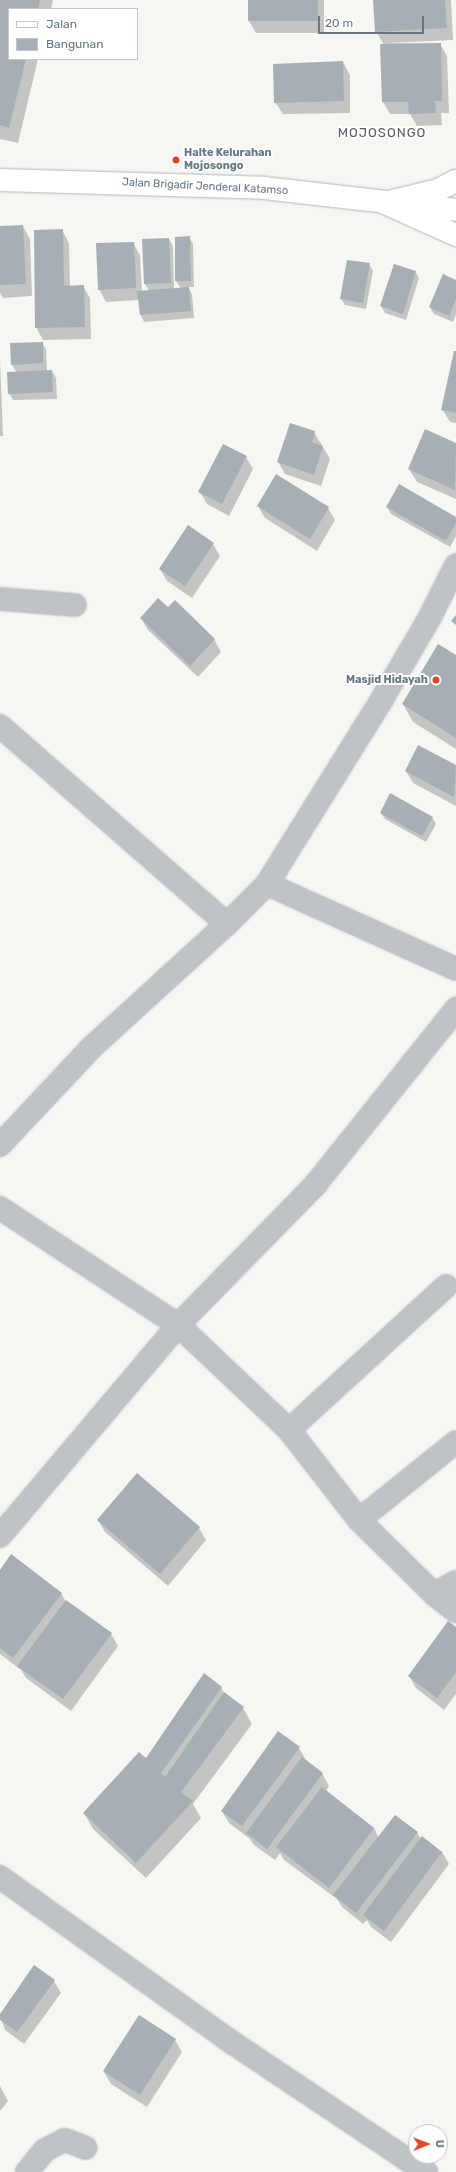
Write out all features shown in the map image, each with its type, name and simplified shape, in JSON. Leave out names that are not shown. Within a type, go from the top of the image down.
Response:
[{"type":"main road","name":"Jalan Brigadir Jenderal Katamso","points":[[0,180],[264,188],[456,210]]},
{"type":"main road","points":[[385,203],[438,190],[456,182]]},
{"type":"main road","points":[[385,203],[456,235]]},
{"type":"street","points":[[0,1145],[91,1048],[227,924],[267,884],[382,699],[429,619],[456,565]]},
{"type":"street","points":[[0,599],[75,605]]},
{"type":"street","points":[[0,726],[227,924]]},
{"type":"street","points":[[267,884],[456,968]]},
{"type":"street","points":[[0,1536],[178,1325],[314,1185],[456,1009]]},
{"type":"street","points":[[0,1208],[178,1325],[289,1430],[359,1520],[434,1594],[456,1611]]},
{"type":"street","points":[[289,1430],[446,1286]]},
{"type":"street","points":[[359,1520],[456,1442]]},
{"type":"street","points":[[434,1594],[456,1582]]},
{"type":"street","points":[[0,1877],[230,2040],[426,2172]]},
{"type":"street","points":[[27,2172],[45,2150],[64,2140],[86,2148]]},
{"type":"building","points":[[0,0],[40,0],[38,8],[8,8],[8,60],[26,60],[9,128],[0,125]]},
{"type":"building","points":[[248,0],[318,0],[318,21],[248,21]]},
{"type":"building","points":[[373,0],[445,0],[447,28],[375,32]]},
{"type":"building","points":[[441,43],[442,101],[435,101],[436,113],[409,114],[408,102],[382,102],[380,44]]},
{"type":"building","points":[[343,61],[344,101],[274,103],[273,64]]},
{"type":"building","points":[[23,225],[26,284],[0,285],[0,226]]},
{"type":"building","points":[[63,229],[64,286],[84,285],[85,327],[35,328],[34,230]]},
{"type":"building","points":[[190,236],[191,281],[175,281],[175,237]]},
{"type":"building","points":[[169,238],[171,283],[144,284],[142,239]]},
{"type":"building","points":[[134,242],[136,288],[98,290],[96,243]]},
{"type":"building","points":[[347,260],[370,263],[363,303],[340,299]]},
{"type":"building","points":[[394,264],[416,271],[403,314],[380,306]]},
{"type":"building","points":[[443,274],[456,280],[456,299],[449,316],[429,307]]},
{"type":"building","points":[[189,287],[191,311],[140,315],[137,291]]},
{"type":"building","points":[[43,342],[43,363],[11,365],[10,343]]},
{"type":"building","points":[[454,351],[456,351],[456,413],[441,410]]},
{"type":"building","points":[[52,370],[53,392],[8,394],[7,372]]},
{"type":"building","points":[[290,423],[315,431],[312,442],[323,446],[314,475],[277,462]]},
{"type":"building","points":[[425,429],[456,443],[455,490],[408,469]]},
{"type":"building","points":[[223,444],[247,456],[222,504],[198,492]]},
{"type":"building","points":[[276,474],[329,507],[310,539],[257,506]]},
{"type":"building","points":[[399,484],[456,517],[456,523],[446,541],[386,507]]},
{"type":"building","points":[[188,525],[214,543],[185,586],[159,569]]},
{"type":"building","points":[[158,598],[168,607],[175,600],[215,639],[190,666],[140,618]]},
{"type":"building","points":[[456,615],[456,625],[451,621]]},
{"type":"building","name":"Masjid Hidayah","points":[[438,644],[456,655],[456,738],[402,704]]},
{"type":"building","points":[[418,745],[456,765],[454,797],[405,771]]},
{"type":"building","points":[[390,793],[433,817],[422,836],[380,813]]},
{"type":"building","points":[[137,1473],[200,1527],[160,1574],[97,1520]]},
{"type":"building","points":[[11,1554],[62,1593],[13,1658],[0,1648],[0,1570]]},
{"type":"building","points":[[66,1600],[112,1633],[63,1699],[17,1666]]},
{"type":"building","points":[[448,1621],[456,1627],[456,1672],[437,1698],[408,1676]]},
{"type":"building","points":[[204,1673],[222,1687],[161,1773],[165,1777],[224,1692],[244,1707],[181,1792],[193,1801],[136,1863],[83,1813],[139,1752],[146,1758]]},
{"type":"building","points":[[278,1731],[300,1747],[242,1826],[221,1811]]},
{"type":"building","points":[[302,1757],[323,1773],[267,1849],[246,1833]]},
{"type":"building","points":[[322,1787],[374,1828],[329,1888],[276,1847]]},
{"type":"building","points":[[395,1815],[418,1832],[356,1913],[333,1895]]},
{"type":"building","points":[[422,1836],[442,1852],[384,1931],[363,1915]]},
{"type":"building","points":[[34,1965],[55,1980],[17,2032],[0,2020],[0,2014]]},
{"type":"building","points":[[139,2015],[176,2039],[140,2095],[103,2071]]},
{"type":"place","name":"Halte Kelurahan Mojosongo","points":[[176,160]]},
{"type":"place","name":"Masjid Hidayah","points":[[436,680]]},
{"type":"district","name":"MOJOSONGO","points":[[382,133]]}]
